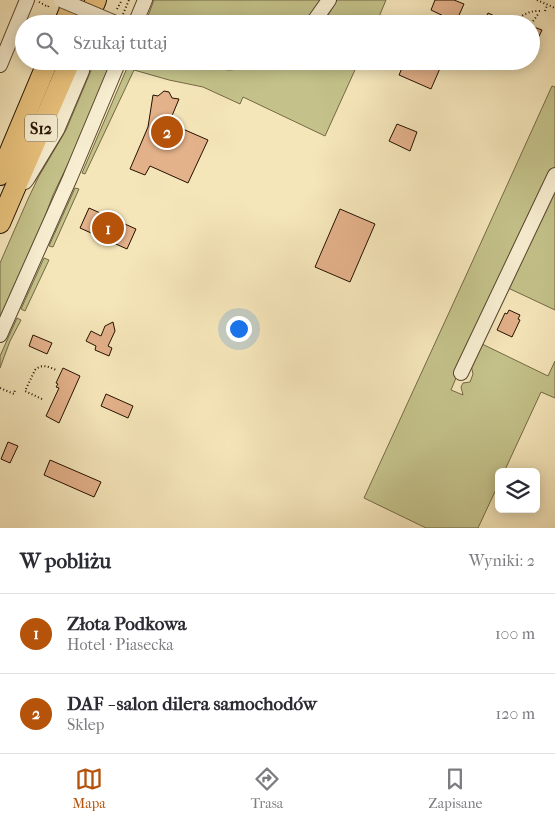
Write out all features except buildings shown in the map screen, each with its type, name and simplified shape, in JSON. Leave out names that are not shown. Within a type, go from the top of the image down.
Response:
[{"type":"highway","points":[[68,15],[74,0]]},
{"type":"highway","points":[[90,15],[96,0]]},
{"type":"highway","name":"S12","points":[[0,175],[44,70]]},
{"type":"highway","name":"S12","points":[[0,223],[66,70]]},
{"type":"street","points":[[21,15],[27,0]]},
{"type":"street","points":[[61,0],[105,15]]},
{"type":"street","points":[[94,15],[96,0]]},
{"type":"street","points":[[139,15],[145,0]]},
{"type":"street","points":[[318,15],[328,0]]},
{"type":"street","points":[[0,65],[15,29]]},
{"type":"street","points":[[12,196],[28,178],[57,130],[82,70]]},
{"type":"street","points":[[0,335],[70,178],[115,70]]},
{"type":"street","points":[[461,373],[555,174]]},
{"type":"path","points":[[34,0],[48,7]]},
{"type":"path","points":[[118,15],[122,0]]},
{"type":"path","points":[[537,0],[555,8]]},
{"type":"path","points":[[545,11],[548,5]]},
{"type":"path","points":[[524,15],[534,10],[540,12],[538,15]]},
{"type":"path","points":[[42,399],[24,393],[38,367],[44,366],[56,370]]},
{"type":"path","points":[[0,388],[14,394],[15,390]]},
{"type":"shaded area","points":[[154,0],[321,0],[310,15],[148,15]]},
{"type":"shaded area","points":[[337,0],[386,0],[380,15],[328,15]]},
{"type":"shaded area","points":[[91,70],[109,70],[0,319],[0,263],[39,176],[66,130]]},
{"type":"shaded area","points":[[126,70],[134,70],[85,174],[82,173]]},
{"type":"shaded area","points":[[134,70],[355,70],[325,136],[243,97],[240,104],[203,87]]},
{"type":"shaded area","points":[[552,86],[555,87],[555,170],[471,342],[451,390],[463,395],[461,387],[463,383],[470,382],[473,374],[471,365],[480,343],[548,376],[555,361],[555,398],[541,392],[506,468],[495,468],[495,492],[478,528],[426,528],[364,498]]},
{"type":"shaded area","points":[[555,182],[555,310],[506,287]]},
{"type":"shaded area","points":[[75,188],[79,189],[53,247],[49,246]]},
{"type":"shaded area","points":[[44,258],[49,260],[25,311],[21,309]]},
{"type":"shaded area","points":[[17,318],[21,320],[10,341],[0,368],[0,356]]},
{"type":"place","name":"DAF - salon dilera samochodów","points":[[167,132]]},
{"type":"place","name":"Złota Podkowa","points":[[108,228]]}]
